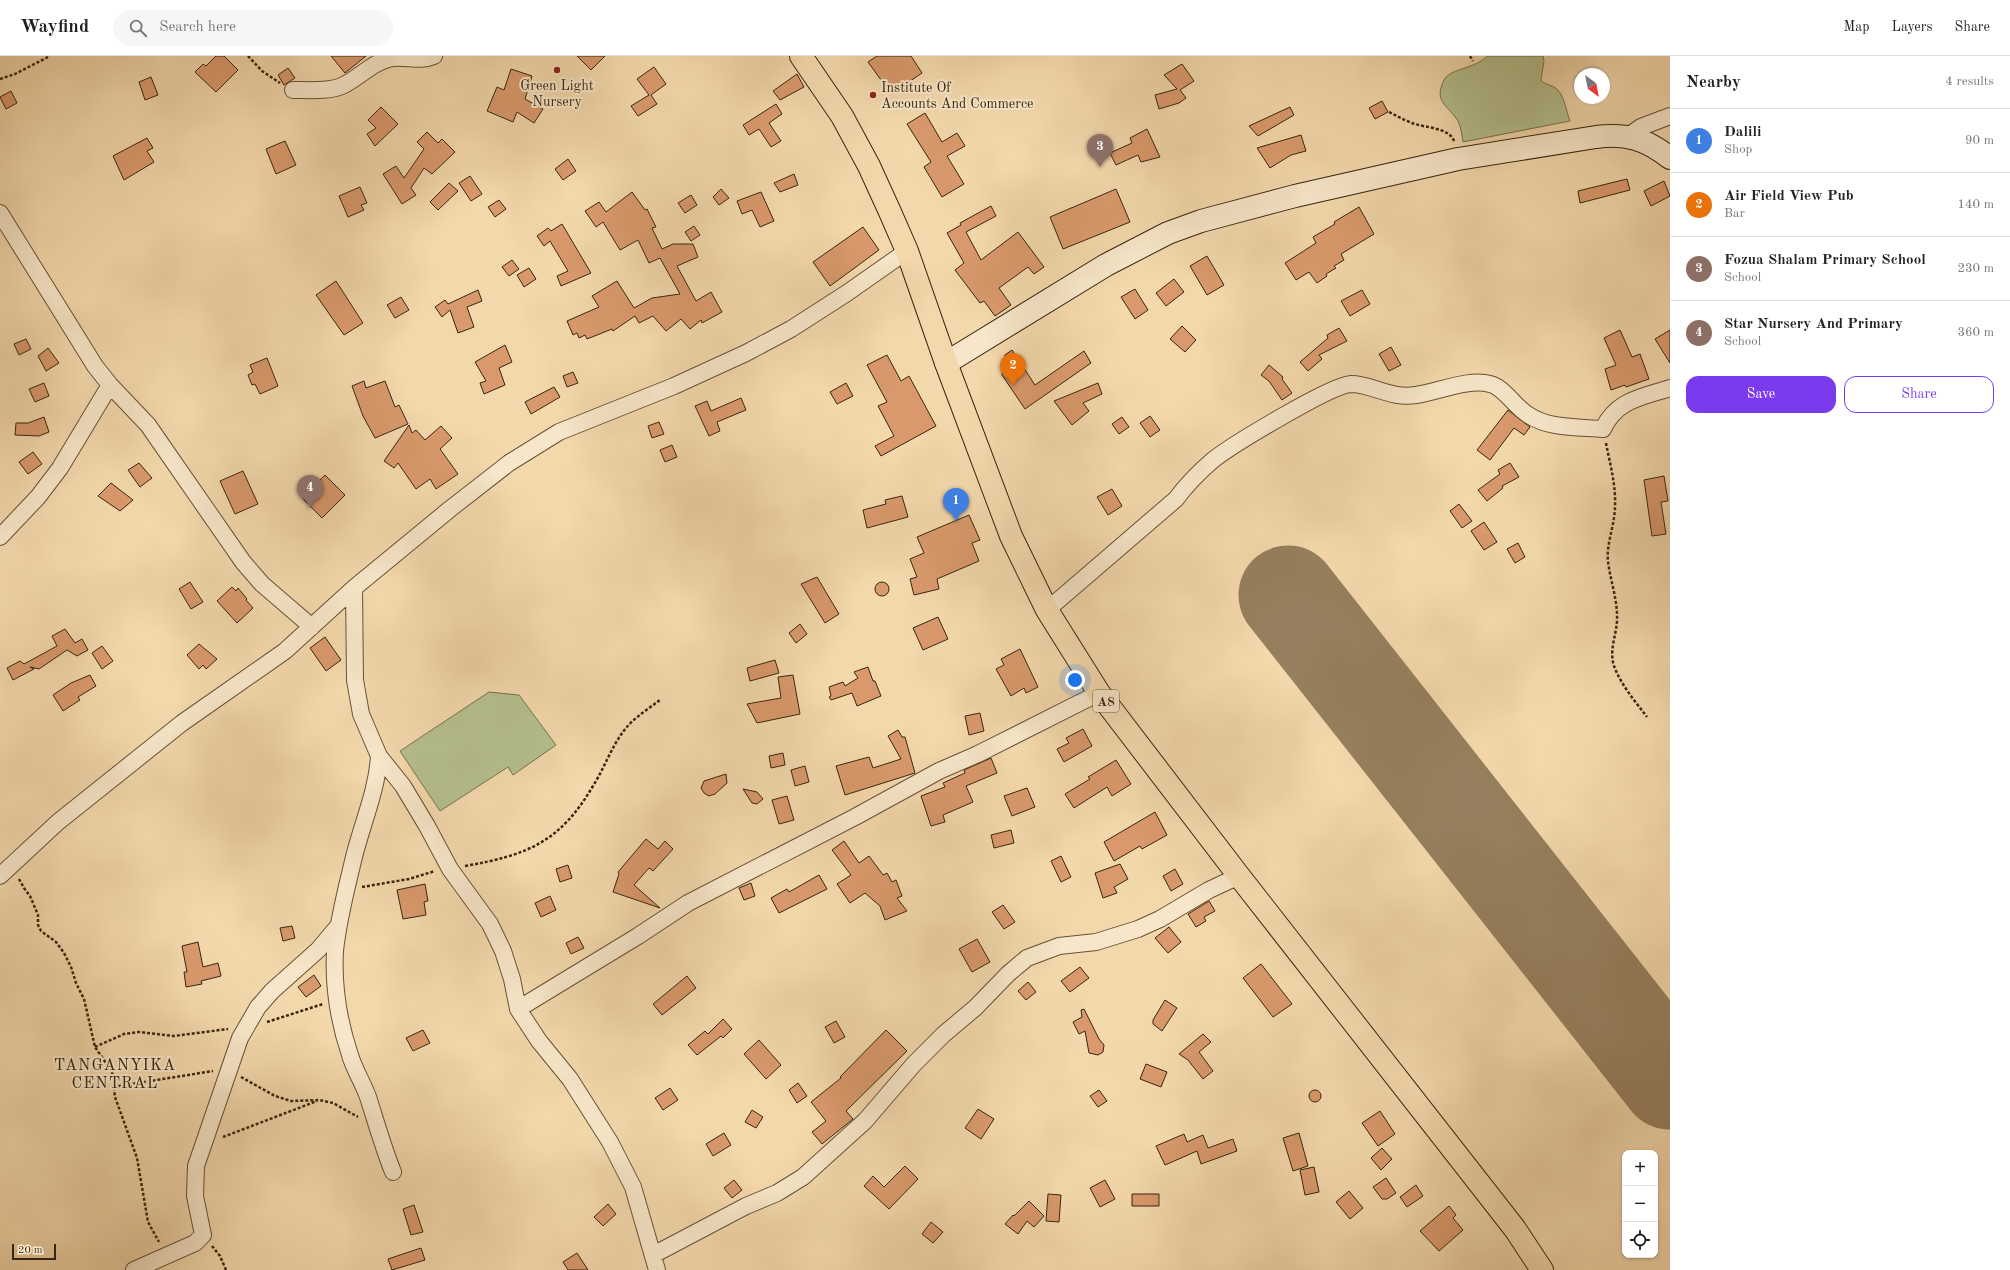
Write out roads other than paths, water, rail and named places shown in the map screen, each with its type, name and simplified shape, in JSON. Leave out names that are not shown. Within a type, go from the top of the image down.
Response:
[{"type":"main road","name":"A8","points":[[801,56],[842,116],[869,166],[907,250],[946,363],[1011,536],[1047,610],[1099,693],[1515,1229],[1542,1270]]},
{"type":"street","points":[[293,90],[318,90],[342,86],[379,62],[392,58],[409,57],[423,59],[434,56]]},
{"type":"street","points":[[1628,136],[1641,127],[1670,116]]},
{"type":"street","points":[[946,363],[1106,265],[1168,233],[1201,221],[1295,196],[1458,159],[1616,134],[1628,136],[1651,144],[1670,158]]},
{"type":"street","points":[[0,213],[95,366],[110,385],[148,425],[243,562],[262,584],[312,627]]},
{"type":"street","points":[[5,872],[58,822],[182,723],[285,651],[354,588],[450,509],[509,463],[559,432],[674,386],[746,353],[804,321],[848,293],[907,250]]},
{"type":"street","points":[[1047,610],[1176,499],[1190,480],[1214,459],[1281,418],[1332,390],[1350,384],[1393,396],[1414,396],[1476,382],[1491,384],[1525,414],[1538,421],[1559,426],[1603,429],[1607,419],[1618,407],[1628,402],[1670,388]]},
{"type":"street","points":[[0,537],[38,497],[60,468],[110,385]]},
{"type":"street","points":[[354,588],[355,680],[361,714],[379,756],[403,786],[417,808],[450,869],[490,924],[505,958],[518,1009],[539,1041],[570,1079],[610,1142],[633,1187],[657,1270]]},
{"type":"street","points":[[518,1009],[638,936],[688,903],[855,818],[939,771],[985,750],[1099,693]]},
{"type":"street","points":[[379,756],[378,777],[359,837],[347,887],[335,950],[337,1001],[340,1022],[350,1056],[361,1079],[377,1130],[393,1172]]},
{"type":"street","points":[[653,1255],[746,1206],[777,1193],[803,1177],[865,1121],[914,1064],[944,1034],[975,1008],[1008,974],[1027,958],[1059,946],[1096,942],[1138,930],[1160,920],[1209,890],[1240,876]]},
{"type":"street","points":[[134,1270],[195,1243],[204,1235],[195,1196],[194,1177],[201,1147],[245,1027],[272,991],[318,950],[339,925]]},
{"type":"place","name":"Green Light Nursery","points":[[557,70]]},
{"type":"place","name":"Institute Of Accounts And Commerce","points":[[873,95]]},
{"type":"place","name":"Fozua Shalam Primary School","points":[[1100,167]]},
{"type":"place","name":"Air Field View Pub","points":[[1013,386]]},
{"type":"place","name":"Star Nursery And Primary","points":[[310,508]]},
{"type":"place","name":"Dalili","points":[[956,521]]},
{"type":"district","name":"TANGANYIKA CENTRAL","points":[[115,1073]]}]
